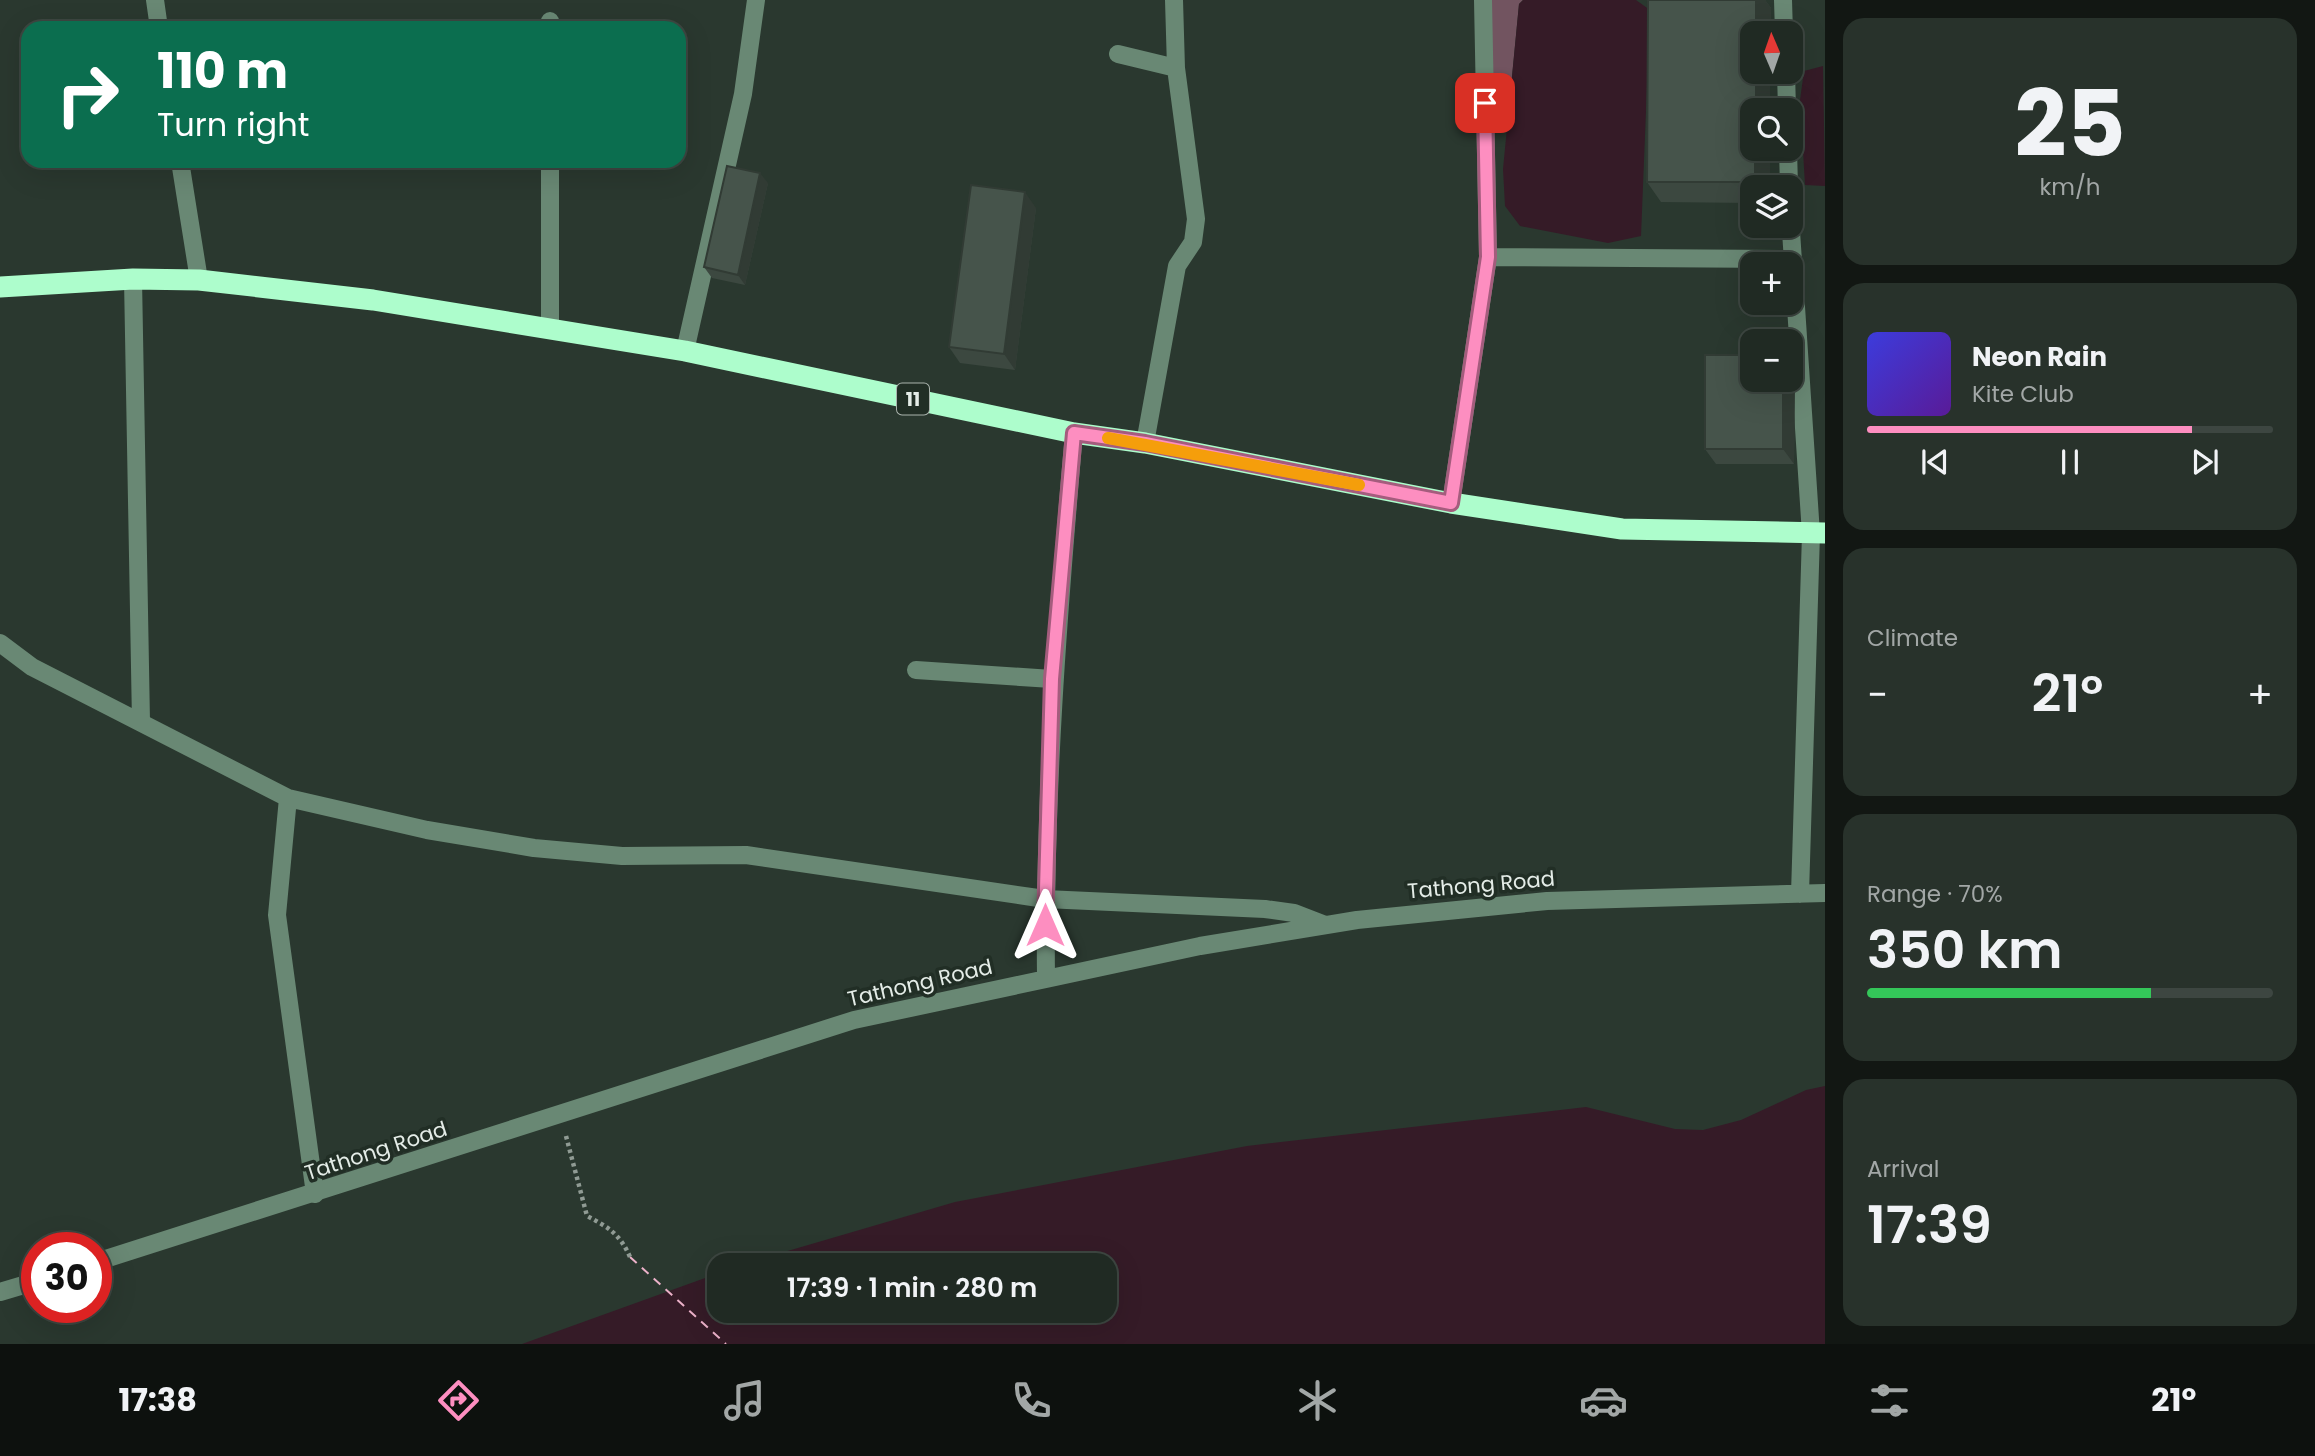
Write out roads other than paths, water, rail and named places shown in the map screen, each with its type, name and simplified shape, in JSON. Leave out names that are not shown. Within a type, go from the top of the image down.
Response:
[{"type":"highway","name":"11","points":[[0,287],[133,279],[199,280],[373,300],[685,351],[1074,433],[1145,443],[1451,503],[1622,529],[1818,534]]},
{"type":"street","points":[[155,0],[158,21]]},
{"type":"street","points":[[685,351],[743,94],[756,0]]},
{"type":"street","points":[[1145,443],[1177,266],[1193,242],[1196,219],[1176,68],[1174,0]]},
{"type":"street","points":[[1451,503],[1488,257],[1483,0]]},
{"type":"street","points":[[1783,0],[1784,21]]},
{"type":"street","points":[[1118,54],[1176,68]]},
{"type":"street","points":[[181,168],[199,280]]},
{"type":"street","points":[[550,168],[550,327]]},
{"type":"street","points":[[1488,257],[1740,258]]},
{"type":"street","points":[[133,279],[141,722]]},
{"type":"street","points":[[1797,315],[1818,534],[1801,894]]},
{"type":"street","points":[[1046,979],[1045,899],[1052,679],[1074,433]]},
{"type":"street","points":[[0,643],[32,667],[288,798],[426,830],[534,848],[622,856],[746,855],[1045,899],[1265,909],[1294,913],[1327,925]]},
{"type":"street","points":[[916,670],[1052,679]]},
{"type":"street","points":[[288,798],[278,915],[315,1194]]},
{"type":"street","name":"Tathong Road","points":[[112,1257],[853,1020],[1200,946],[1327,925],[1547,901],[1825,893]]},
{"type":"street","points":[[0,1293],[21,1286]]}]
